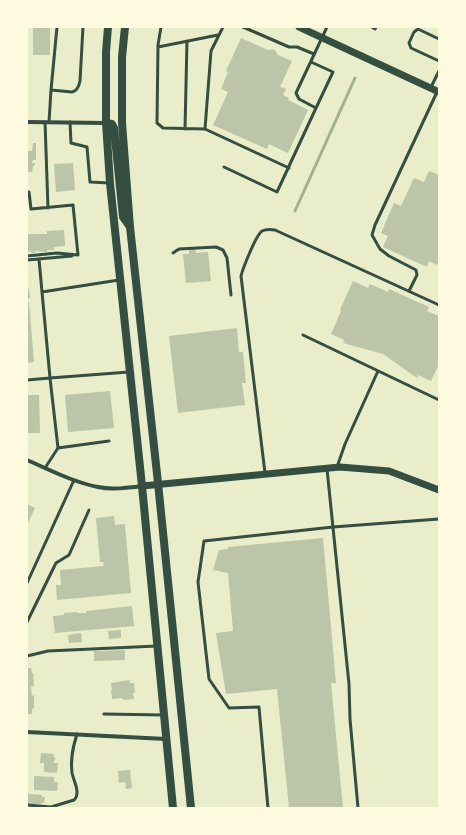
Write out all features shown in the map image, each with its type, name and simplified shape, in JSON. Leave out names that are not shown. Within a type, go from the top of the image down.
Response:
[{"type":"main road","points":[[108,27],[106,52],[106,123],[110,183],[119,280],[142,486],[173,808]]},
{"type":"main road","points":[[125,27],[122,56],[122,123],[130,227],[191,808]]},
{"type":"main road","points":[[106,123],[112,124],[114,128],[123,217],[130,227]]},
{"type":"street","points":[[299,27],[436,91]]},
{"type":"street","points":[[27,122],[106,123]]},
{"type":"street","points":[[27,460],[74,480],[98,487],[108,488],[124,488],[158,483],[337,467],[389,471],[439,490]]},
{"type":"street","points":[[27,732],[166,739]]},
{"type":"lane","points":[[48,208],[47,122],[57,27]]},
{"type":"lane","points":[[51,90],[72,92],[75,91],[78,86],[80,81],[82,27]]},
{"type":"lane","points":[[162,27],[158,47],[157,123],[163,128],[205,129],[289,168]]},
{"type":"lane","points":[[205,129],[211,51],[223,27]]},
{"type":"lane","points":[[243,27],[288,47],[297,47],[314,54]]},
{"type":"lane","points":[[316,108],[299,99],[296,93],[327,27]]},
{"type":"lane","points":[[372,27],[375,29],[376,27]]},
{"type":"lane","points":[[439,39],[418,29],[414,32],[409,43],[411,48],[439,61]]},
{"type":"lane","points":[[158,47],[218,35]]},
{"type":"lane","points":[[185,129],[187,41]]},
{"type":"lane","points":[[224,167],[277,192],[333,72],[310,62]]},
{"type":"lane","points":[[409,291],[417,275],[416,270],[389,256],[380,249],[372,235],[376,221],[436,91],[439,71]]},
{"type":"lane","points":[[70,122],[71,143],[87,147],[90,182],[110,183]]},
{"type":"lane","points":[[27,192],[30,192],[31,209],[73,205],[78,255]]},
{"type":"lane","points":[[265,473],[241,276],[244,266],[260,233],[267,229],[275,230],[439,305]]},
{"type":"lane","points":[[173,253],[179,249],[220,248],[226,254],[227,258],[231,295]]},
{"type":"lane","points":[[27,256],[57,253],[78,255]]},
{"type":"lane","points":[[27,260],[78,255]]},
{"type":"lane","points":[[39,259],[58,448],[45,468]]},
{"type":"lane","points":[[42,292],[119,280]]},
{"type":"lane","points":[[303,335],[439,400]]},
{"type":"lane","points":[[337,467],[345,444],[378,371]]},
{"type":"lane","points":[[27,380],[129,372]]},
{"type":"lane","points":[[58,448],[109,441]]},
{"type":"lane","points":[[327,468],[349,684],[350,719],[358,808]]},
{"type":"lane","points":[[27,583],[74,480]]},
{"type":"lane","points":[[27,622],[56,563],[69,555],[89,510]]},
{"type":"lane","points":[[268,808],[260,707],[229,708],[209,679],[198,582],[204,541],[333,527],[439,519]]},
{"type":"lane","points":[[27,656],[48,651],[157,646]]},
{"type":"lane","points":[[104,714],[164,714]]},
{"type":"lane","points":[[27,805],[51,807],[77,798],[77,791],[72,773],[71,754],[77,734]]},
{"type":"building","points":[[33,27],[50,27],[50,55],[33,55]]},
{"type":"building","points":[[241,38],[268,50],[274,49],[278,55],[292,61],[280,87],[286,89],[283,95],[289,98],[288,100],[308,110],[288,153],[269,144],[267,149],[213,125],[228,92],[221,89],[228,72],[226,71]]},
{"type":"building","points":[[33,143],[36,143],[36,160],[33,160],[32,163],[35,163],[32,172],[27,172],[27,151],[32,151]]},
{"type":"building","points":[[73,163],[75,190],[56,192],[54,164]]},
{"type":"building","points":[[429,171],[439,175],[439,261],[437,265],[429,261],[427,267],[383,247],[388,236],[381,233],[394,203],[401,206],[414,178],[424,182]]},
{"type":"building","points":[[64,230],[65,246],[54,247],[54,250],[47,250],[47,252],[28,252],[27,234],[47,234],[47,231]]},
{"type":"building","points":[[195,249],[196,253],[208,252],[211,281],[186,283],[183,254],[189,254],[189,250]]},
{"type":"building","points":[[353,281],[368,288],[370,284],[388,292],[389,289],[429,307],[427,311],[439,316],[439,364],[431,381],[418,375],[417,378],[383,354],[343,343],[344,340],[331,334]]},
{"type":"building","points":[[27,286],[29,289],[30,298],[27,299]]},
{"type":"building","points":[[27,302],[29,302],[34,362],[27,363]]},
{"type":"building","points":[[237,328],[239,352],[243,352],[246,383],[242,383],[245,405],[178,413],[169,336]]},
{"type":"building","points":[[110,391],[114,428],[68,432],[65,395]]},
{"type":"building","points":[[27,395],[39,395],[40,433],[27,433]]},
{"type":"building","points":[[27,504],[35,508],[27,525]]},
{"type":"building","points":[[114,516],[115,525],[125,524],[131,593],[57,600],[56,585],[61,585],[60,570],[104,566],[103,562],[100,562],[96,518]]},
{"type":"building","points":[[323,538],[336,683],[331,683],[343,808],[289,808],[277,689],[226,694],[216,633],[233,631],[228,573],[213,570],[219,550],[228,549],[228,547]]},
{"type":"building","points":[[132,606],[134,626],[55,633],[53,616],[64,615],[64,613],[86,613],[86,611]]},
{"type":"building","points":[[121,630],[121,638],[109,639],[108,631]]},
{"type":"building","points":[[81,633],[82,642],[69,643],[68,635]]},
{"type":"building","points":[[125,650],[125,660],[94,661],[94,651]]},
{"type":"building","points":[[27,668],[31,668],[33,673],[34,686],[31,686],[32,696],[34,695],[34,708],[32,709],[32,714],[27,714]]},
{"type":"building","points":[[130,680],[130,683],[134,683],[134,699],[112,699],[111,683]]},
{"type":"building","points":[[41,753],[54,754],[54,758],[56,758],[53,763],[58,763],[57,773],[44,772],[44,763],[40,763]]},
{"type":"building","points":[[130,770],[132,788],[126,789],[125,782],[119,783],[118,771]]},
{"type":"building","points":[[34,776],[54,777],[54,782],[58,782],[57,791],[34,790]]},
{"type":"building","points":[[27,793],[42,795],[42,797],[45,797],[44,803],[27,804]]},
{"type":"waterway","points":[[295,211],[355,78]]}]
